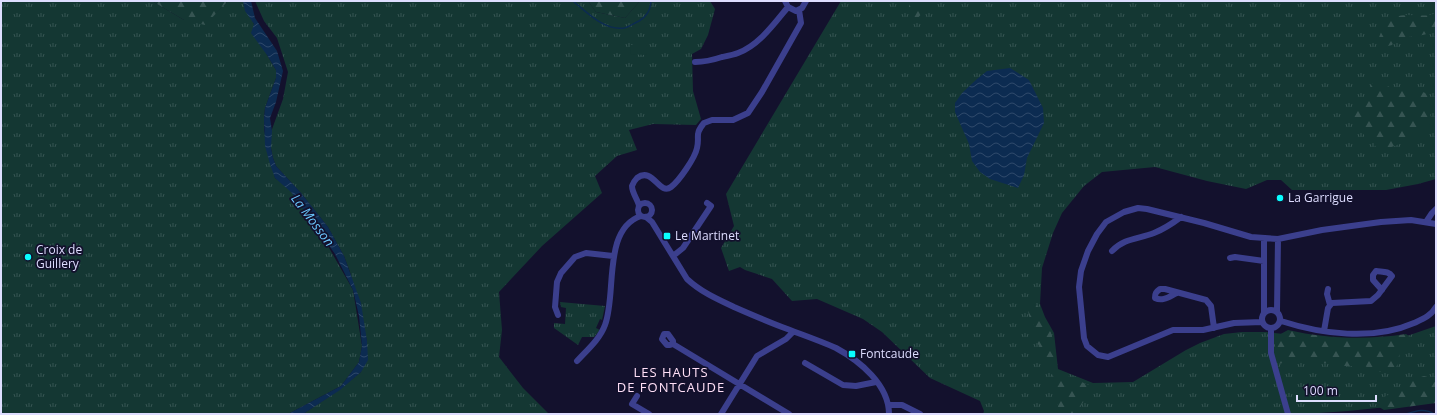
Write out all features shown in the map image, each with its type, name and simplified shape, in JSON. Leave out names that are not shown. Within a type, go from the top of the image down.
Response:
[{"type":"street","points":[[695,62],[713,60],[739,53],[769,30],[786,4],[793,10],[799,10],[805,6],[806,1]]},
{"type":"street","points":[[799,10],[801,23],[762,92],[748,113],[733,120],[712,120],[704,123],[697,134],[696,152],[673,185],[669,188],[666,189],[660,186],[650,176],[641,176],[635,180],[632,186],[641,211],[652,222],[687,279],[703,292],[793,332],[837,349],[853,359],[867,371],[884,394],[889,405],[889,414]]},
{"type":"street","points":[[673,256],[683,248],[711,206],[707,203]]},
{"type":"street","points":[[1271,329],[1262,322],[1234,323],[1203,330],[1173,330],[1108,357],[1098,355],[1087,346],[1084,338],[1079,287],[1081,271],[1088,251],[1097,234],[1106,222],[1124,212],[1138,208],[1181,217],[1251,237],[1264,239],[1278,239],[1361,224],[1405,220],[1436,224]]},
{"type":"street","points":[[1426,222],[1436,209]]},
{"type":"street","points":[[577,361],[593,343],[605,325],[610,299],[614,256],[625,226],[641,211]]},
{"type":"street","points":[[1112,251],[1126,241],[1154,233],[1181,217]]},
{"type":"street","points":[[1262,322],[1264,313],[1264,239]]},
{"type":"street","points":[[1271,329],[1279,325],[1281,321],[1277,311],[1278,239]]},
{"type":"street","points":[[558,315],[555,307],[557,282],[561,273],[575,257],[586,254],[614,256]]},
{"type":"street","points":[[1230,258],[1235,257],[1264,261]]},
{"type":"street","points":[[1324,331],[1328,308],[1330,305],[1327,294],[1328,289]]},
{"type":"street","points":[[1330,305],[1332,303],[1371,301],[1382,290]]},
{"type":"street","points":[[1177,293],[1206,300],[1211,306],[1214,328]]},
{"type":"street","points":[[1281,321],[1303,328],[1324,331],[1368,333],[1383,332],[1400,329],[1428,317],[1436,307]]},
{"type":"street","points":[[1264,313],[1268,310],[1277,311]]},
{"type":"street","points":[[1271,329],[1271,353],[1288,414]]},
{"type":"street","points":[[721,414],[757,356],[786,339],[793,332]]},
{"type":"street","points":[[673,344],[789,414]]},
{"type":"street","points":[[805,363],[842,385],[856,386],[876,382]]},
{"type":"street","points":[[637,396],[632,404],[649,414]]},
{"type":"street","points":[[889,405],[902,405],[920,414]]},
{"type":"green space","points":[[1,1],[152,1],[184,20],[214,15],[228,1],[244,1],[267,55],[276,70],[276,78],[265,108],[264,119],[264,130],[275,178],[295,193],[320,232],[353,290],[362,346],[359,362],[341,386],[288,414],[1,414]]},
{"type":"green space","points":[[152,1],[228,1],[205,25],[184,20]]},
{"type":"green space","points":[[255,1],[588,1],[596,12],[625,18],[640,1],[710,1],[715,9],[708,35],[701,49],[692,54],[693,91],[701,119],[696,125],[653,124],[629,130],[637,150],[617,156],[595,176],[602,193],[542,246],[499,292],[502,330],[499,357],[523,388],[549,414],[303,414],[339,390],[361,372],[367,341],[350,272],[344,256],[328,227],[301,193],[276,166],[273,158],[271,148],[271,132],[283,99],[288,72],[277,38],[264,21]]},
{"type":"green space","points":[[588,1],[640,1],[625,18],[596,12]]},
{"type":"green space","points":[[841,1],[1436,1],[1436,179],[1386,190],[1292,190],[1281,180],[1267,180],[1246,189],[1207,181],[1155,167],[1102,172],[1084,186],[1062,213],[1053,233],[1042,268],[1040,304],[1054,333],[1058,369],[1093,383],[1133,382],[1186,350],[1224,334],[1266,332],[1337,340],[1404,337],[1436,326],[1436,402],[1304,414],[983,414],[984,411],[980,401],[930,378],[882,332],[863,319],[817,299],[792,301],[772,279],[740,267],[729,271],[721,248],[734,226],[726,194]]},
{"type":"green space","points":[[909,1],[928,1],[918,18],[912,21],[909,9]]},
{"type":"green space","points":[[1436,13],[1436,26],[1429,33],[1400,39],[1392,45],[1384,47],[1377,45],[1383,28],[1395,17]]},
{"type":"green space","points":[[631,45],[646,45],[646,55],[631,54]]},
{"type":"green space","points":[[1374,80],[1391,88],[1415,89],[1428,94],[1431,118],[1421,130],[1410,139],[1382,150],[1376,147],[1356,125],[1353,113],[1367,94]]},
{"type":"green space","points":[[1031,301],[1037,305],[1050,329],[1057,369],[1065,375],[1091,386],[1078,414],[1061,414],[1054,395],[1052,372],[1038,344],[1034,326],[1029,316],[1027,304]]},
{"type":"green space","points":[[560,302],[605,306],[602,320],[600,319],[596,328],[600,330],[594,337],[582,337],[578,345],[554,328],[554,323],[565,324],[566,308],[561,307]]},
{"type":"green space","points":[[1288,330],[1347,338],[1406,334],[1409,336],[1401,347],[1398,364],[1395,368],[1384,372],[1376,372],[1365,366],[1339,366],[1331,363],[1323,363],[1312,357],[1299,358],[1279,364],[1275,348],[1277,336]]},
{"type":"green space","points":[[1424,376],[1431,378],[1436,384],[1436,403],[1384,410],[1379,407],[1381,399],[1415,379]]},
{"type":"water","name":"La Mosson","points":[[243,1],[251,1],[255,18],[277,51],[283,71],[276,102],[270,118],[272,131],[271,148],[273,158],[276,166],[301,193],[328,227],[344,256],[361,303],[367,341],[368,360],[361,372],[340,390],[303,414],[288,414],[341,386],[359,362],[362,346],[359,316],[353,290],[335,254],[291,192],[275,178],[265,146],[264,119],[265,108],[276,78],[276,70],[251,33],[254,24],[245,11]]},
{"type":"water","points":[[1010,68],[1029,80],[1043,108],[1044,123],[1027,158],[1024,175],[1018,188],[990,179],[980,172],[972,161],[969,144],[955,112],[955,103],[962,93],[987,71]]},
{"type":"waterway","name":"La Mosson","points":[[573,1],[596,20],[610,27],[617,28],[624,28],[642,19],[648,13],[651,1]]},
{"type":"waterway","points":[[1406,414],[1417,411],[1427,411],[1434,414]]},
{"type":"place","name":"La Garrigue","points":[[1280,198]]},
{"type":"place","name":"Le Martinet","points":[[667,236]]},
{"type":"place","name":"Croix de Guillery","points":[[28,257]]},
{"type":"place","name":"Fontcaude","points":[[852,354]]},
{"type":"district","name":"LES HAUTS DE FONTCAUDE","points":[[671,380]]}]
